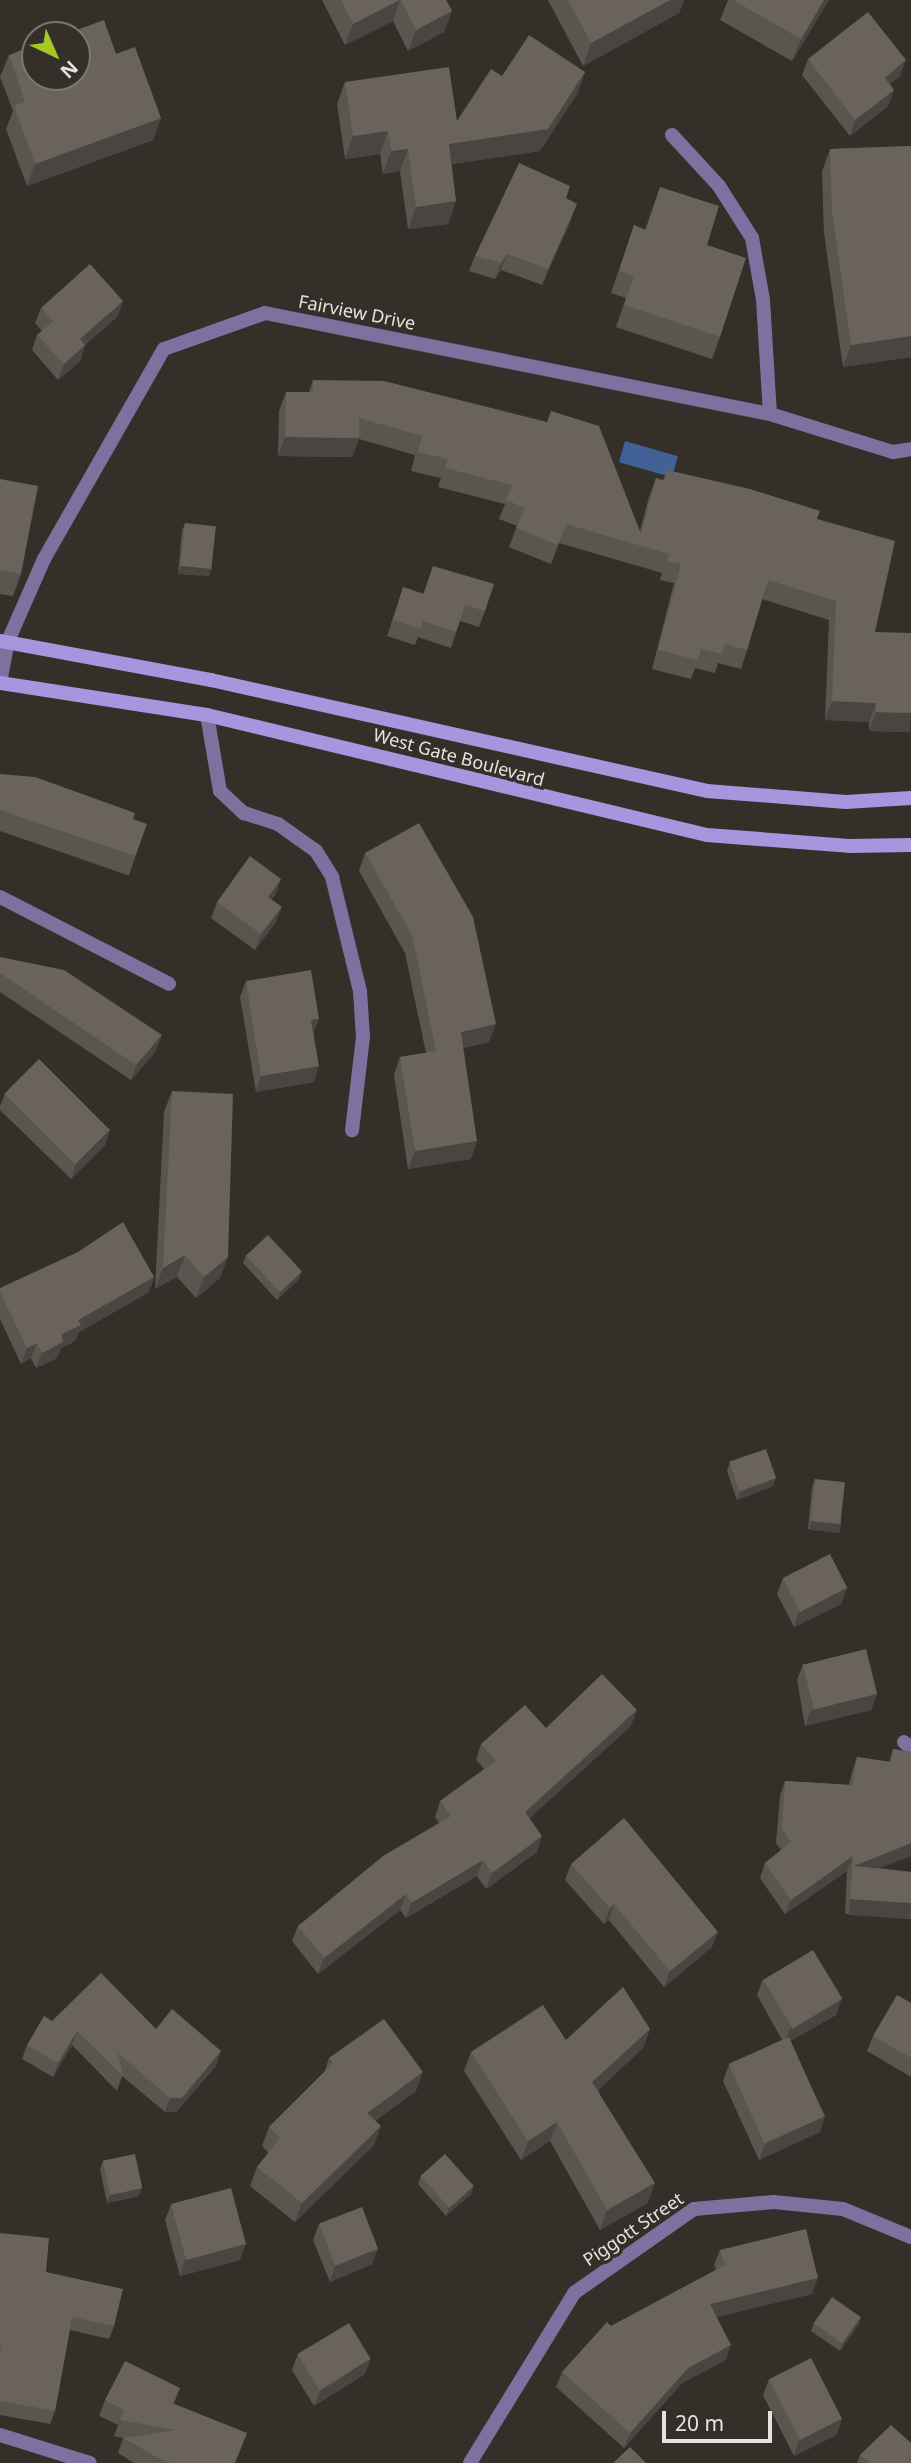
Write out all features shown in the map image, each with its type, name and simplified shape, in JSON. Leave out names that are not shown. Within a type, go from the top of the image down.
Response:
[{"type":"street","points":[[672,135],[719,186],[752,237],[763,300],[769,414]]},
{"type":"street","name":"Fairview Drive","points":[[0,683],[4,641],[44,559],[164,349],[265,313],[769,414],[893,452],[911,449]]},
{"type":"street","name":"West Gate Boulevard","points":[[4,641],[408,722],[555,760],[707,791],[846,802],[911,798]]},
{"type":"street","name":"West Gate Boulevard","points":[[0,683],[207,715],[707,835],[849,846],[911,845]]},
{"type":"street","points":[[207,715],[220,791],[244,813],[278,824],[316,851],[332,877],[360,991],[363,1037],[352,1130]]},
{"type":"street","points":[[0,897],[169,984]]},
{"type":"street","name":"Piggott Street","points":[[470,2463],[574,2293],[694,2209],[774,2202],[843,2210],[911,2237]]},
{"type":"street","points":[[0,2435],[90,2463]]},
{"type":"water","points":[[625,441],[678,456],[672,477],[619,462]]},
{"type":"building","points":[[341,0],[399,0],[353,24]]},
{"type":"building","points":[[401,0],[446,0],[452,11],[416,30]]},
{"type":"building","points":[[568,0],[670,0],[591,43]]},
{"type":"building","points":[[733,0],[824,0],[801,39]]},
{"type":"building","points":[[868,12],[906,60],[885,78],[894,90],[855,120],[808,59]]},
{"type":"building","points":[[104,20],[116,54],[135,47],[161,118],[35,164],[14,106],[25,102],[21,91],[91,91],[91,25]]},
{"type":"building","points":[[529,35],[585,72],[548,129],[449,144],[456,201],[416,207],[408,149],[391,151],[388,131],[353,136],[345,82],[449,67],[457,121],[491,69],[502,76]]},
{"type":"building","points":[[21,50],[21,90],[9,55]]},
{"type":"building","points":[[911,146],[911,336],[851,345],[832,211],[830,149]]},
{"type":"building","points":[[519,163],[570,186],[566,198],[577,204],[548,269],[507,254],[501,263],[475,256]]},
{"type":"building","points":[[660,187],[719,206],[707,245],[746,258],[720,337],[624,305],[634,276],[619,271],[634,225],[646,230]]},
{"type":"building","points":[[90,264],[123,301],[80,339],[85,345],[64,364],[37,335],[53,321],[41,308]]},
{"type":"building","points":[[313,380],[384,381],[547,422],[551,411],[599,426],[641,534],[656,478],[664,481],[667,470],[750,489],[820,511],[817,519],[895,541],[875,632],[911,633],[911,713],[876,712],[876,703],[832,701],[836,601],[768,580],[747,650],[725,644],[722,654],[701,649],[698,660],[658,650],[681,564],[667,561],[669,554],[566,524],[558,545],[516,528],[525,508],[506,500],[512,485],[445,468],[448,459],[418,452],[422,436],[359,418],[359,438],[285,437],[286,392],[313,392]]},
{"type":"building","points":[[0,479],[38,486],[21,574],[0,570]]},
{"type":"building","points":[[185,523],[216,526],[211,569],[181,566]]},
{"type":"building","points":[[433,566],[494,584],[485,611],[465,605],[456,632],[423,621],[421,629],[393,620],[403,587],[424,594]]},
{"type":"building","points":[[0,774],[35,777],[135,813],[133,819],[147,824],[135,856],[0,810]]},
{"type":"building","points":[[419,823],[473,917],[496,1024],[461,1032],[477,1141],[415,1151],[400,1057],[436,1051],[412,935],[365,853]]},
{"type":"building","points":[[250,856],[281,879],[268,897],[282,907],[261,934],[217,902]]},
{"type":"building","points":[[0,957],[64,970],[162,1035],[136,1065],[0,973]]},
{"type":"building","points":[[311,970],[319,1019],[311,1020],[319,1066],[261,1076],[246,981]]},
{"type":"building","points":[[39,1059],[110,1130],[75,1164],[4,1094]]},
{"type":"building","points":[[172,1091],[233,1094],[228,1257],[204,1277],[185,1255],[163,1268]]},
{"type":"building","points":[[123,1222],[154,1277],[78,1320],[81,1325],[62,1334],[63,1342],[42,1353],[37,1343],[27,1348],[0,1288],[78,1252]]},
{"type":"building","points":[[268,1235],[302,1272],[280,1292],[246,1255]]},
{"type":"building","points":[[766,1449],[776,1478],[739,1491],[729,1462]]},
{"type":"building","points":[[815,1479],[845,1482],[840,1524],[811,1521]]},
{"type":"building","points":[[830,1554],[847,1588],[800,1612],[783,1578]]},
{"type":"building","points":[[866,1649],[877,1694],[814,1709],[803,1665]]},
{"type":"building","points":[[602,1674],[637,1710],[525,1812],[542,1836],[492,1873],[483,1860],[411,1903],[406,1894],[324,1958],[298,1926],[383,1856],[451,1816],[440,1801],[496,1761],[481,1744],[525,1705],[546,1728]]},
{"type":"building","points":[[893,1749],[911,1752],[911,1843],[854,1866],[911,1872],[911,1903],[850,1899],[853,1856],[791,1900],[765,1863],[791,1842],[782,1829],[785,1781],[852,1785],[857,1757],[891,1762]]},
{"type":"building","points":[[624,1818],[718,1932],[670,1971],[614,1904],[610,1908],[571,1864]]},
{"type":"building","points":[[813,1950],[842,1999],[793,2029],[763,1980]]},
{"type":"building","points":[[101,1973],[156,2029],[172,2009],[221,2051],[182,2098],[170,2098],[118,2053],[123,2076],[77,2031],[58,2063],[27,2045],[44,2016],[52,2021]]},
{"type":"building","points":[[623,1987],[650,2029],[592,2082],[655,2183],[607,2210],[557,2122],[528,2141],[471,2052],[543,2005],[566,2040]]},
{"type":"building","points":[[897,1995],[911,2003],[911,2058],[873,2036]]},
{"type":"building","points":[[384,2019],[423,2072],[367,2113],[381,2126],[302,2203],[257,2167],[280,2138],[269,2127],[333,2063],[329,2058]]},
{"type":"building","points":[[789,2037],[824,2116],[764,2143],[729,2064]]},
{"type":"building","points":[[135,2154],[142,2188],[110,2195],[103,2161]]},
{"type":"building","points":[[445,2154],[474,2186],[449,2208],[420,2176]]},
{"type":"building","points":[[231,2188],[246,2244],[186,2260],[171,2204]]},
{"type":"building","points":[[362,2207],[378,2249],[335,2265],[319,2223]]},
{"type":"building","points":[[806,2229],[818,2278],[710,2304],[731,2345],[688,2368],[630,2433],[562,2372],[607,2322],[611,2326],[725,2265],[720,2250]]},
{"type":"building","points":[[0,2233],[49,2238],[46,2272],[123,2289],[114,2326],[72,2317],[55,2411],[0,2401]]},
{"type":"building","points":[[832,2297],[861,2317],[842,2343],[814,2323]]},
{"type":"building","points":[[349,2323],[371,2359],[319,2390],[298,2354]]},
{"type":"building","points":[[811,2358],[842,2419],[800,2440],[769,2379]]},
{"type":"building","points":[[125,2361],[180,2388],[172,2403],[247,2433],[235,2463],[170,2463],[123,2438],[177,2430],[120,2420],[124,2410],[105,2400]]},
{"type":"building","points":[[891,2425],[911,2443],[911,2463],[870,2463],[860,2455]]},
{"type":"building","points":[[630,2447],[646,2463],[613,2463]]}]
